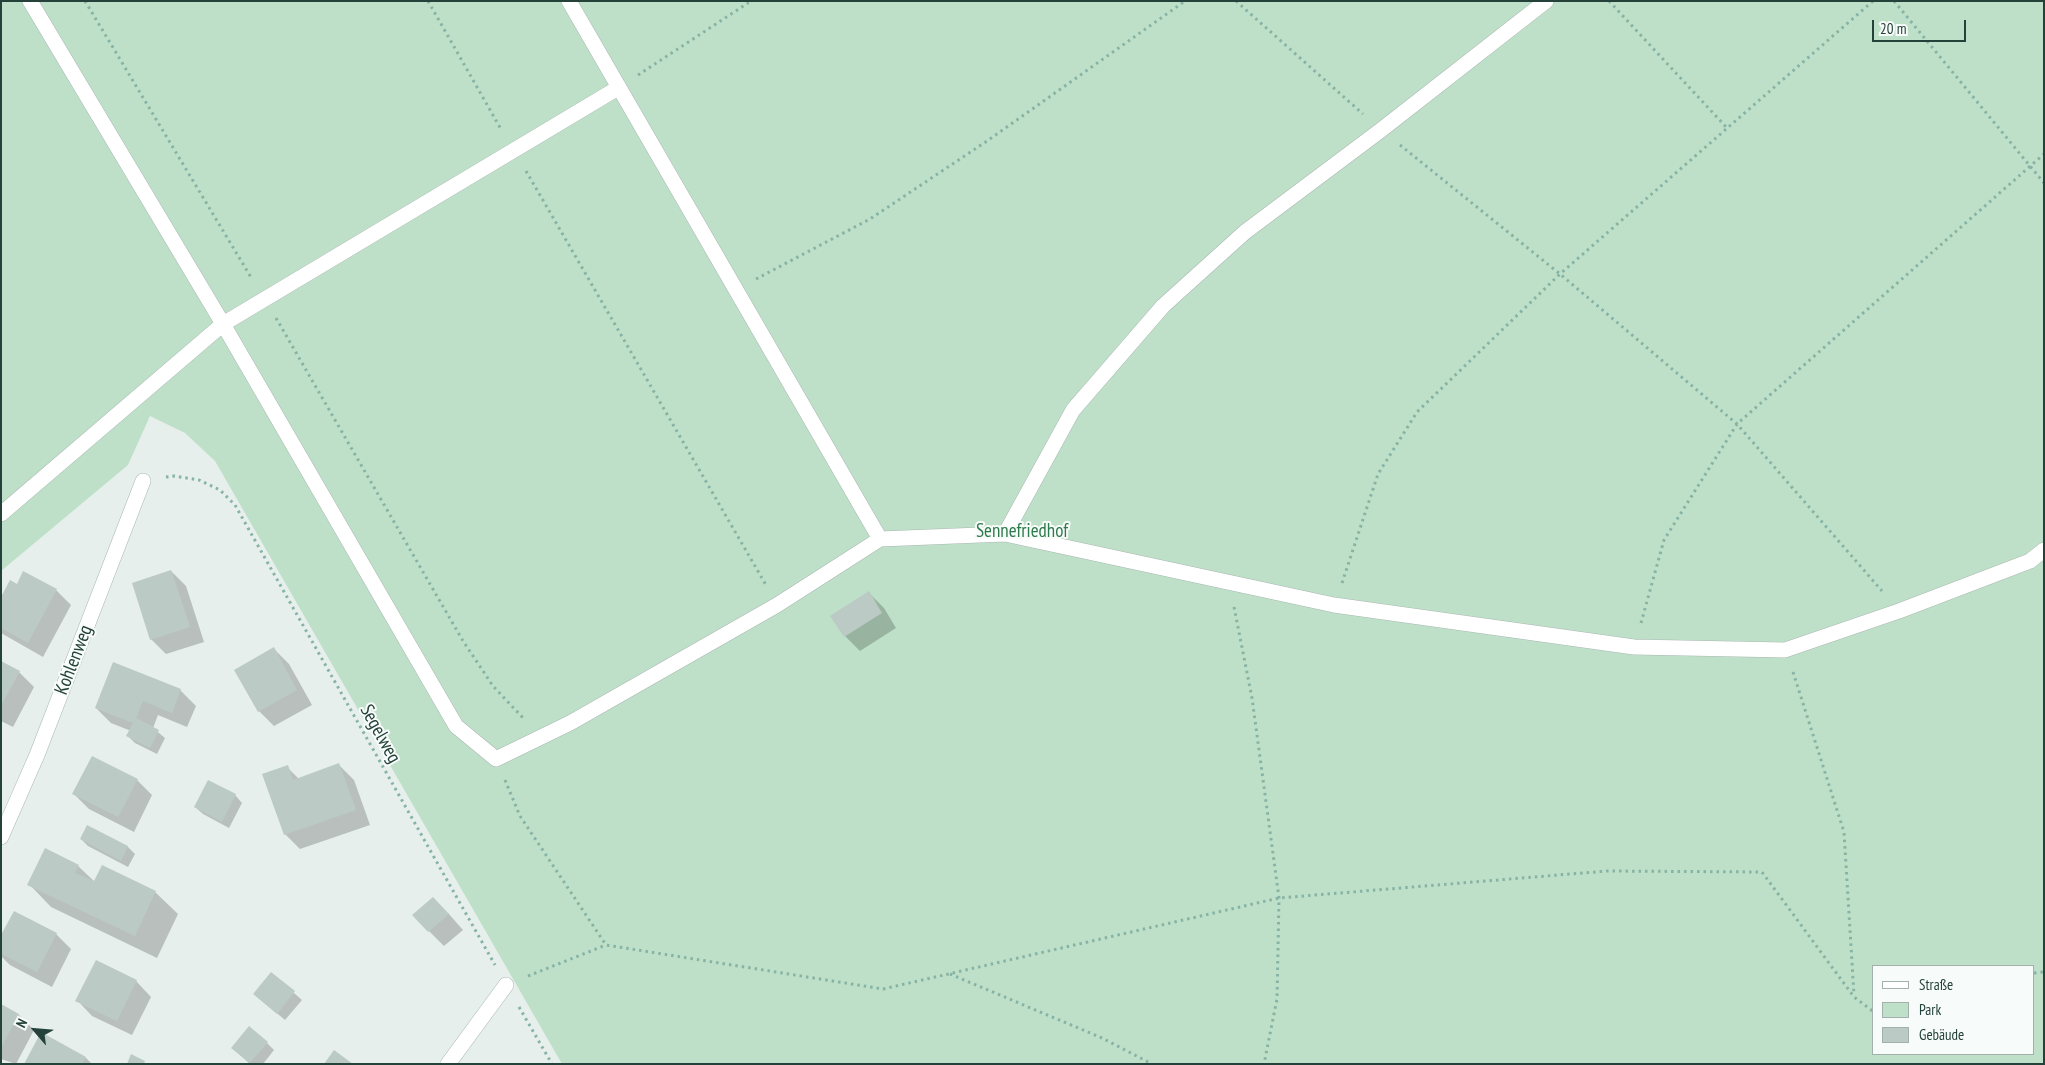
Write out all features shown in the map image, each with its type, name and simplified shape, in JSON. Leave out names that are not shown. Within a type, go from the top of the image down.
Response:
[{"type":"street","points":[[30,1],[223,324],[456,726],[496,758],[570,723],[777,605],[880,539],[1005,534],[1334,605],[1634,647],[1786,650],[1899,611],[2030,561],[2044,550]]},
{"type":"street","points":[[568,1],[880,539]]},
{"type":"street","points":[[1005,534],[1073,410],[1163,306],[1245,232],[1381,130],[1546,1]]},
{"type":"street","points":[[1,514],[223,324],[618,88]]},
{"type":"street","name":"Kohlenweg","points":[[1,837],[37,755],[143,481]]},
{"type":"street","points":[[448,1064],[506,985]]},
{"type":"path","points":[[85,1],[265,300],[463,640],[493,686],[541,737]]},
{"type":"path","points":[[428,1],[777,605]]},
{"type":"path","points":[[618,88],[751,1]]},
{"type":"path","points":[[735,290],[870,219],[987,141],[1186,1]]},
{"type":"path","points":[[1236,1],[1381,130],[1560,274],[1737,424],[1899,611]]},
{"type":"path","points":[[1609,1],[1727,128]]},
{"type":"path","points":[[1334,605],[1378,474],[1417,412],[1560,274],[1873,1]]},
{"type":"path","points":[[1894,1],[2044,183]]},
{"type":"path","points":[[1634,647],[1664,540],[1737,424],[2044,154]]},
{"type":"path","name":"Segelweg","points":[[143,481],[174,476],[199,480],[220,490],[234,505],[552,1064]]},
{"type":"path","points":[[1229,582],[1252,698],[1279,898],[1277,999],[1264,1064]]},
{"type":"path","points":[[1786,650],[1844,832],[1854,997]]},
{"type":"path","points":[[496,758],[520,816],[606,945]]},
{"type":"path","points":[[506,985],[606,945],[883,989],[1279,898],[1607,871],[1762,872],[1854,997],[1872,1010]]},
{"type":"path","points":[[950,974],[1102,1038],[1152,1064]]},
{"type":"green space","name":"Sennefriedhof","points":[[1,1],[2044,1],[2044,1064],[562,1064],[215,461],[185,433],[150,416],[128,465],[1,571]]},
{"type":"building","points":[[171,570],[190,627],[150,640],[132,583]]},
{"type":"building","points":[[23,571],[57,589],[28,643],[1,628],[1,597],[10,580],[17,584]]},
{"type":"building","points":[[869,591],[882,613],[844,637],[830,616]]},
{"type":"building","points":[[274,647],[297,690],[258,712],[234,670]]},
{"type":"building","points":[[1,661],[20,671],[1,706]]},
{"type":"building","points":[[113,662],[181,689],[172,713],[143,701],[136,718],[159,730],[150,748],[126,736],[133,723],[95,708]]},
{"type":"building","points":[[92,756],[138,779],[118,817],[72,794]]},
{"type":"building","points":[[339,763],[356,810],[284,835],[262,774],[288,765],[293,780]]},
{"type":"building","points":[[208,780],[236,794],[222,822],[194,807]]},
{"type":"building","points":[[87,825],[128,846],[121,861],[80,839]]},
{"type":"building","points":[[45,848],[79,865],[75,873],[94,881],[102,865],[156,891],[135,936],[27,885]]},
{"type":"building","points":[[433,897],[449,914],[428,932],[412,915]]},
{"type":"building","points":[[14,911],[57,933],[37,972],[1,954],[1,935]]},
{"type":"building","points":[[96,960],[137,980],[117,1021],[75,1001]]},
{"type":"building","points":[[271,972],[295,991],[277,1014],[253,994]]},
{"type":"building","points":[[1,1004],[19,1014],[1,1048]]},
{"type":"building","points":[[249,1026],[268,1042],[250,1063],[231,1048]]},
{"type":"building","points":[[41,1032],[86,1057],[82,1064],[24,1064]]},
{"type":"building","points":[[334,1050],[353,1064],[324,1064]]},
{"type":"building","points":[[131,1054],[145,1061],[144,1064],[127,1064]]}]
